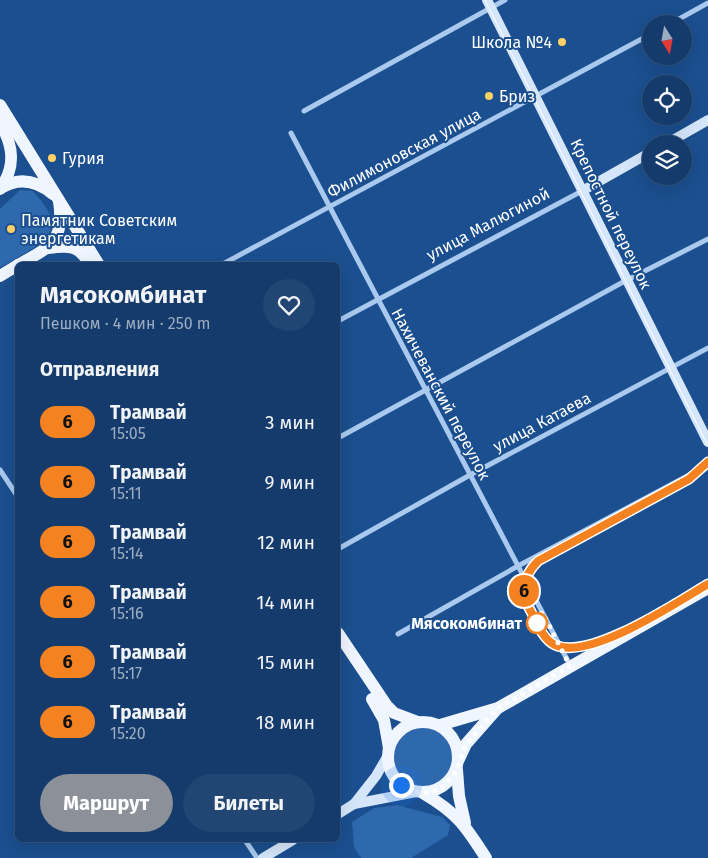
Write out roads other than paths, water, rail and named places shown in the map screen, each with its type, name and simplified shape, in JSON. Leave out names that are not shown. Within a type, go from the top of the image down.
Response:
[{"type":"main road","points":[[0,105],[97,262]]},
{"type":"main road","points":[[0,124],[10,143],[12,155],[8,176],[0,189]]},
{"type":"main road","points":[[0,189],[11,183],[28,181],[44,187],[58,198]]},
{"type":"main road","points":[[48,248],[59,231],[58,198]]},
{"type":"main road","points":[[23,262],[48,248],[68,246],[77,249],[88,262]]},
{"type":"main road","points":[[1,275],[15,267]]},
{"type":"main road","points":[[340,636],[387,706],[394,713],[418,722],[440,725],[498,708],[708,588]]},
{"type":"main road","points":[[340,650],[380,711],[387,730],[389,769],[394,779],[401,785],[419,792],[446,807],[466,825]]},
{"type":"main road","points":[[419,792],[443,787],[458,765],[466,744],[498,708]]},
{"type":"main road","points":[[388,753],[400,730],[418,722]]},
{"type":"main road","points":[[440,725],[453,738],[458,750],[458,796],[466,825],[486,858]]},
{"type":"street","points":[[304,110],[490,5],[505,0]]},
{"type":"street","points":[[686,15],[708,3]]},
{"type":"street","name":"Крепостной переулок","points":[[490,5],[582,191],[672,366],[708,442]]},
{"type":"street","name":"Филимоновская улица","points":[[227,262],[642,39]]},
{"type":"street","points":[[682,135],[708,120]]},
{"type":"street","name":"Нахичеванский переулок","points":[[291,133],[424,391],[570,666]]},
{"type":"street","name":"улица Малюгиной","points":[[340,319],[582,191],[642,157]]},
{"type":"street","points":[[340,437],[627,280],[708,239]]},
{"type":"street","name":"улица Катаева","points":[[340,548],[470,475],[708,348]]},
{"type":"street","points":[[398,634],[518,566],[708,465]]},
{"type":"street","points":[[0,470],[15,492]]},
{"type":"street","points":[[340,813],[354,804],[376,776],[388,753]]},
{"type":"street","points":[[354,804],[419,792]]},
{"type":"street","points":[[246,842],[257,858]]},
{"type":"street","points":[[263,858],[290,842]]},
{"type":"tram line","points":[[485,0],[708,446]]},
{"type":"tram line","points":[[708,462],[689,479],[538,561],[526,577],[524,589],[527,601],[546,638],[555,645],[570,648],[589,645],[633,627],[708,584]]},
{"type":"tram line","name":"6","points":[[708,462],[689,479],[538,561],[524,578],[523,590],[528,605],[543,634],[550,642],[561,647],[578,647],[614,637],[708,584]]},
{"type":"place","name":"Школа №4","points":[[562,42]]},
{"type":"place","name":"Бриз","points":[[489,96]]},
{"type":"place","name":"Гурия","points":[[52,158]]},
{"type":"place","name":"Памятник Советским энергетикам","points":[[11,229]]},
{"type":"place","name":"Мясокомбинат","points":[[537,623]]}]
